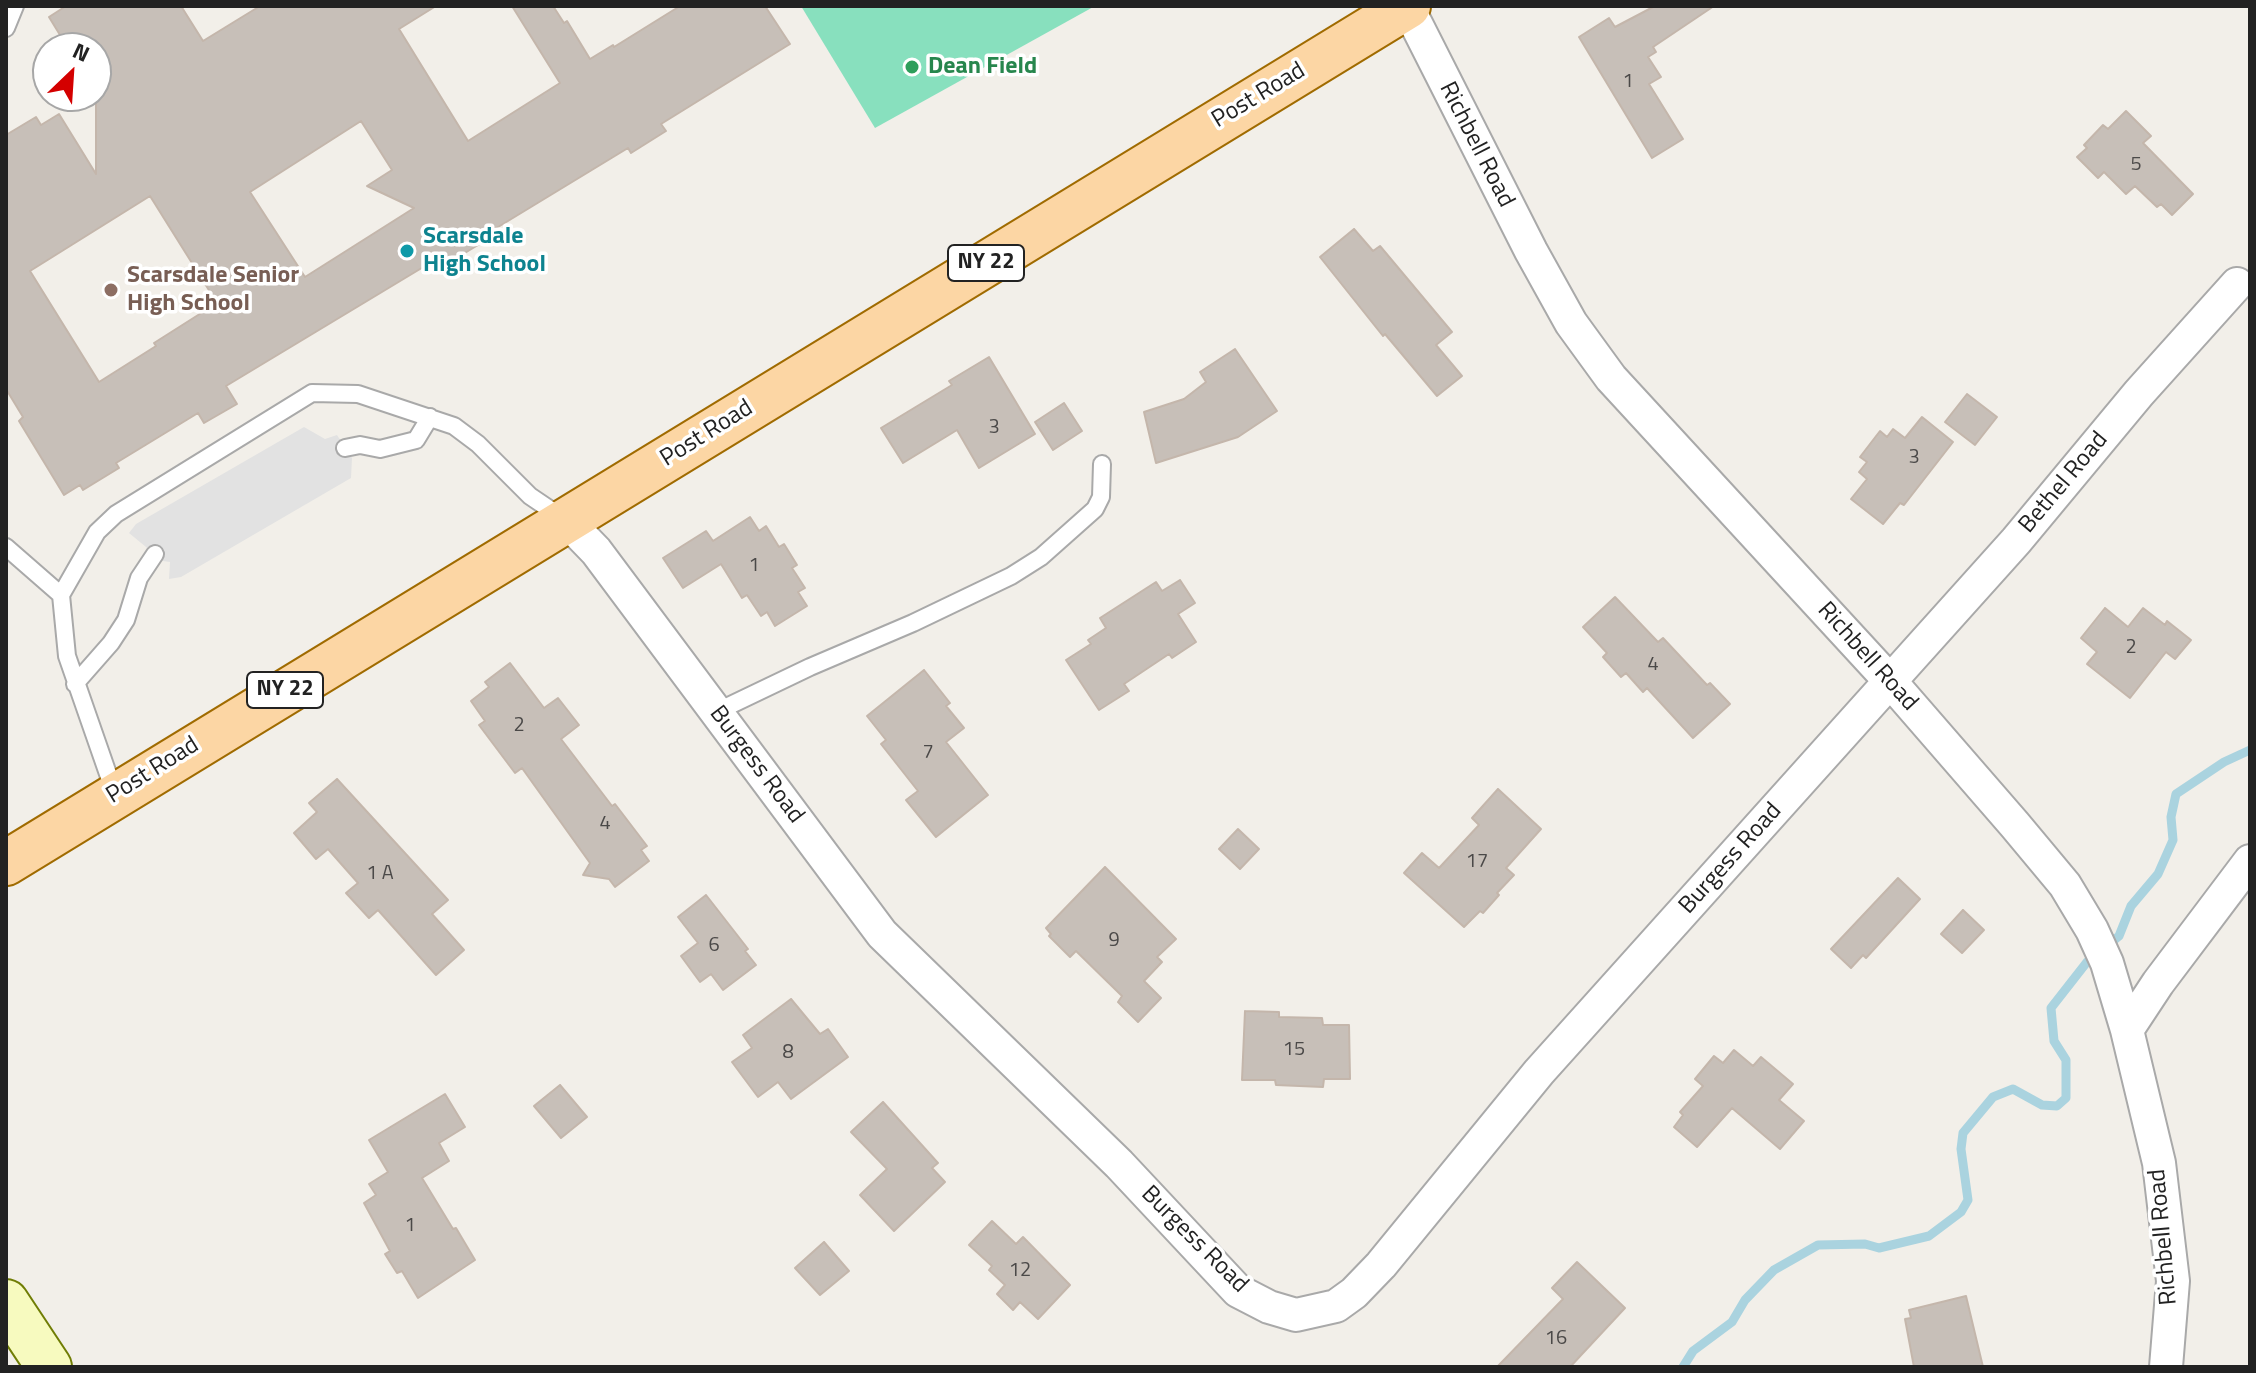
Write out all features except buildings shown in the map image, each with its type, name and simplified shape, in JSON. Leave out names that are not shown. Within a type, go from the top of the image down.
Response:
[{"type":"main road","name":"Post Road","points":[[6,863],[1408,6]]},
{"type":"street","name":"Richbell Road","points":[[1408,6],[1497,185],[1571,323],[1611,378],[1890,681],[2065,885],[2092,930],[2107,963],[2127,1030],[2159,1163],[2173,1281],[2166,1367]]},
{"type":"street","name":"Bethel Road","points":[[1890,681],[2016,541],[2139,393],[2237,284]]},
{"type":"street","name":"Burgess Road","points":[[566,520],[596,551],[882,934],[1119,1164],[1238,1291],[1269,1307],[1296,1315],[1336,1306],[1354,1293],[1381,1265],[1539,1072],[1890,681]]},
{"type":"street","points":[[2127,1030],[2158,983],[2250,861]]},
{"type":"street","points":[[6,1302],[49,1367]]},
{"type":"lane","points":[[6,28],[14,8]]},
{"type":"lane","points":[[116,795],[67,656],[61,595],[97,532],[116,514],[312,393],[358,394],[454,426],[478,444],[530,496],[566,520]]},
{"type":"lane","points":[[345,448],[360,445],[380,449],[416,440],[430,417]]},
{"type":"lane","points":[[716,712],[913,623],[1011,576],[1041,557],[1095,509],[1101,497],[1102,464]]},
{"type":"lane","points":[[6,547],[61,595]]},
{"type":"lane","points":[[75,684],[111,643],[126,620],[139,578],[155,554]]},
{"type":"green space","name":"Dean Field","points":[[801,6],[1095,6],[875,128]]},
{"type":"shaded area","points":[[304,427],[325,439],[337,435],[352,458],[351,478],[181,577],[169,579],[170,562],[163,561],[129,533],[136,524]]},
{"type":"waterway","points":[[1683,1367],[1693,1351],[1732,1322],[1745,1300],[1774,1270],[1818,1245],[1865,1244],[1879,1248],[1929,1236],[1961,1212],[1968,1200],[1961,1149],[1963,1133],[1993,1097],[2013,1089],[2042,1105],[2057,1106],[2066,1098],[2066,1060],[2054,1041],[2051,1008],[2087,962],[2119,936],[2131,906],[2158,874],[2173,840],[2171,817],[2176,794],[2224,762],[2250,750]]},
{"type":"place","name":"Dean Field","points":[[912,67]]},
{"type":"place","name":"Scarsdale High School","points":[[407,251]]},
{"type":"place","name":"Scarsdale Senior High School","points":[[111,290]]}]
